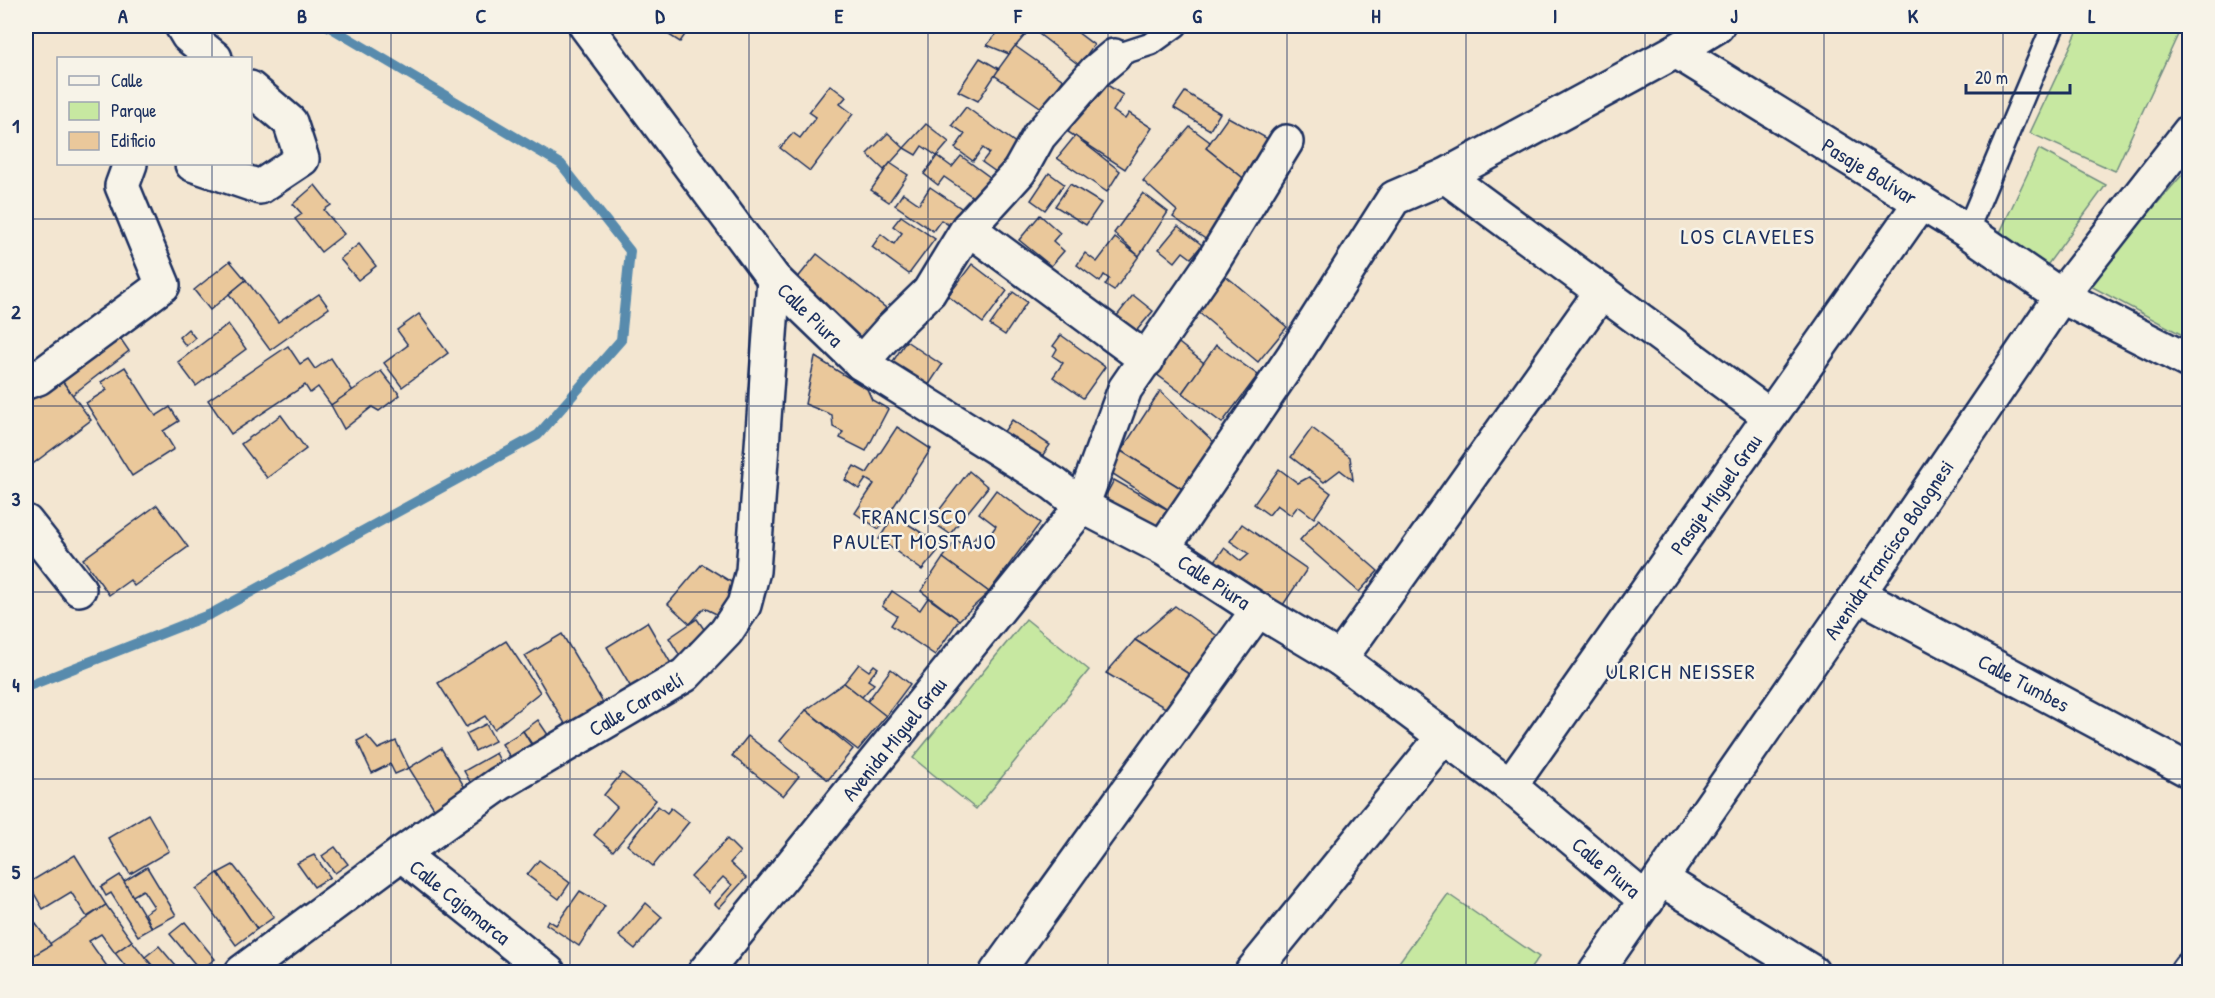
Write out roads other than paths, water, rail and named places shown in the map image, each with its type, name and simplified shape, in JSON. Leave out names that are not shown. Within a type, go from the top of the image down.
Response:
[{"type":"street","points":[[182,26],[188,36],[214,57]]},
{"type":"street","name":"Calle Piura","points":[[586,26],[774,279],[861,363],[1054,484],[1082,506],[1163,548],[1258,610],[1340,659],[1654,890],[1812,972]]},
{"type":"street","points":[[1163,548],[1293,358],[1394,198],[1444,176],[1676,51],[1717,26]]},
{"type":"street","name":"Pasaje Bolívar","points":[[1676,51],[1967,231],[2061,296],[2190,362]]},
{"type":"street","points":[[861,363],[892,328],[929,292],[968,228],[1019,172],[1039,136],[1096,71],[1114,56]]},
{"type":"street","points":[[195,165],[260,187],[302,159],[290,122],[252,90]]},
{"type":"street","name":"Avenida Francisco Bolognesi","points":[[1596,972],[2061,296],[2190,131]]},
{"type":"street","name":"Avenida Miguel Grau","points":[[705,972],[1082,506],[1125,389],[1212,264],[1286,142]]},
{"type":"street","points":[[26,382],[38,378],[163,285],[122,186],[130,165]]},
{"type":"street","points":[[1444,176],[1770,416]]},
{"type":"street","name":"Pasaje Miguel Grau","points":[[1510,786],[1921,202]]},
{"type":"street","points":[[968,228],[1147,360]]},
{"type":"street","name":"Calle Caravelí","points":[[242,972],[499,784],[685,675],[726,632],[744,605],[753,571],[774,279]]},
{"type":"street","points":[[1340,659],[1602,291]]},
{"type":"street","points":[[26,522],[79,589]]},
{"type":"street","name":"Calle Tumbes","points":[[1858,594],[2190,771]]},
{"type":"street","points":[[997,972],[1258,610]]},
{"type":"street","points":[[1252,972],[1444,736]]},
{"type":"street","name":"Calle Cajamarca","points":[[401,854],[548,972]]},
{"type":"street","points":[[2187,972],[2190,968]]},
{"type":"lane","points":[[1114,56],[1151,44],[1176,26]]},
{"type":"lane","points":[[1967,231],[2053,26]]},
{"type":"waterway","points":[[26,687],[211,614],[538,435],[621,340],[630,251],[561,164],[328,26]]},
{"type":"district","name":"LOS CLAVELES","points":[[1748,236]]},
{"type":"district","name":"FRANCISCO PAULET MOSTAJO","points":[[915,528]]},
{"type":"district","name":"ULRICH NEISSER","points":[[1681,671]]}]
